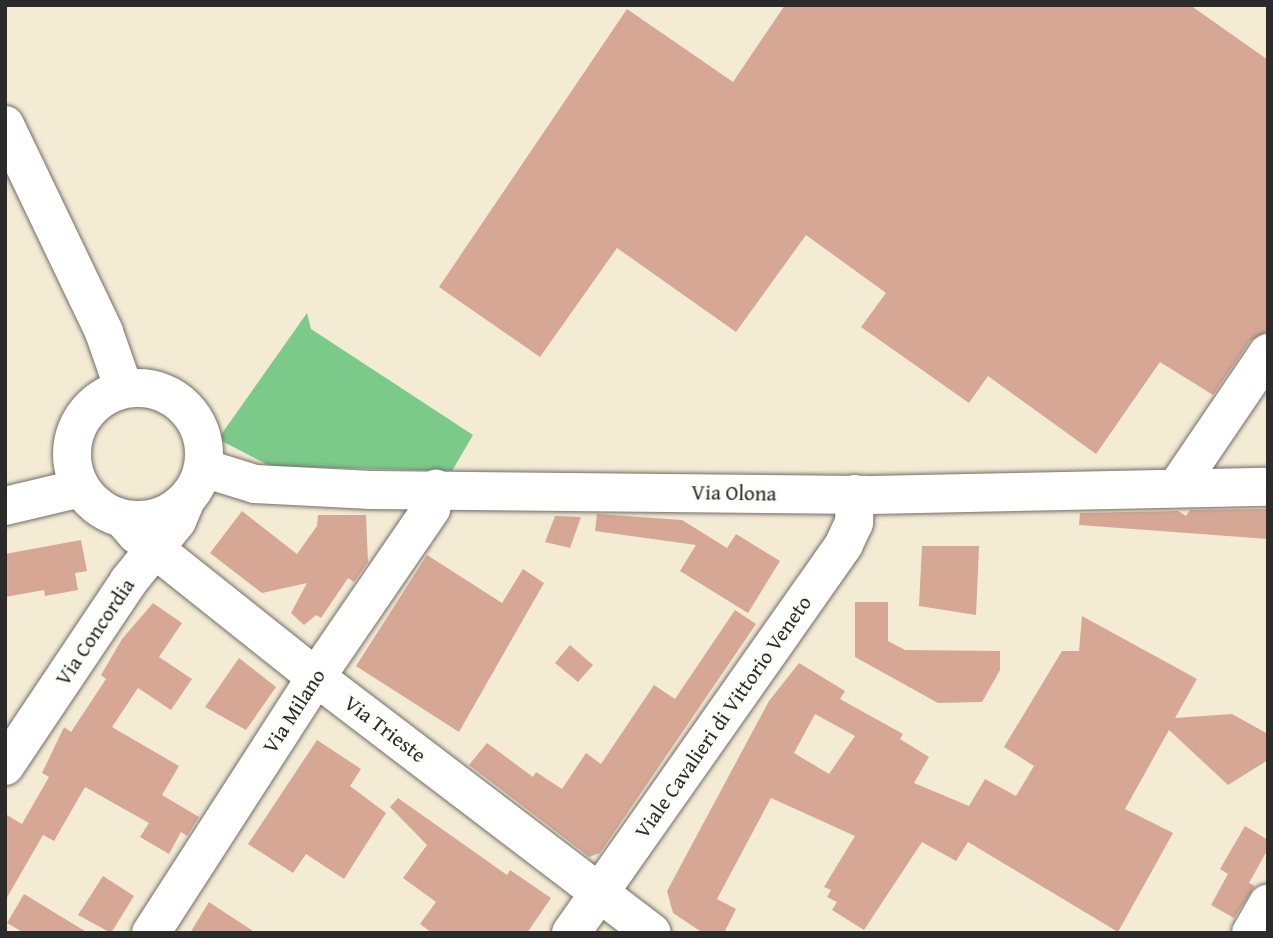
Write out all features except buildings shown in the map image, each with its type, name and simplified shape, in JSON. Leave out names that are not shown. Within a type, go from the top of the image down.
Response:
[{"type":"street","points":[[5,125],[104,332],[120,378],[116,391]]},
{"type":"street","points":[[1177,487],[1268,353]]},
{"type":"street","points":[[156,390],[189,411],[204,448],[194,484],[157,518],[123,519],[106,512],[81,488],[74,470],[76,432],[92,408],[116,391],[156,390]]},
{"type":"street","name":"Via Olona","points":[[194,484],[855,494],[1268,487]]},
{"type":"street","name":"Via Concordia","points":[[5,766],[128,582],[177,521],[194,484]]},
{"type":"street","points":[[5,506],[81,488]]},
{"type":"street","name":"Via Milano","points":[[151,933],[316,677],[431,509],[436,489]]},
{"type":"street","name":"Viale Cavalieri di Vittorio Veneto","points":[[571,933],[844,544],[854,523],[855,494]]},
{"type":"street","name":"Via Trieste","points":[[123,519],[316,677],[652,933]]},
{"type":"green space","points":[[307,313],[311,329],[473,435],[452,471],[270,466],[218,439]]}]
